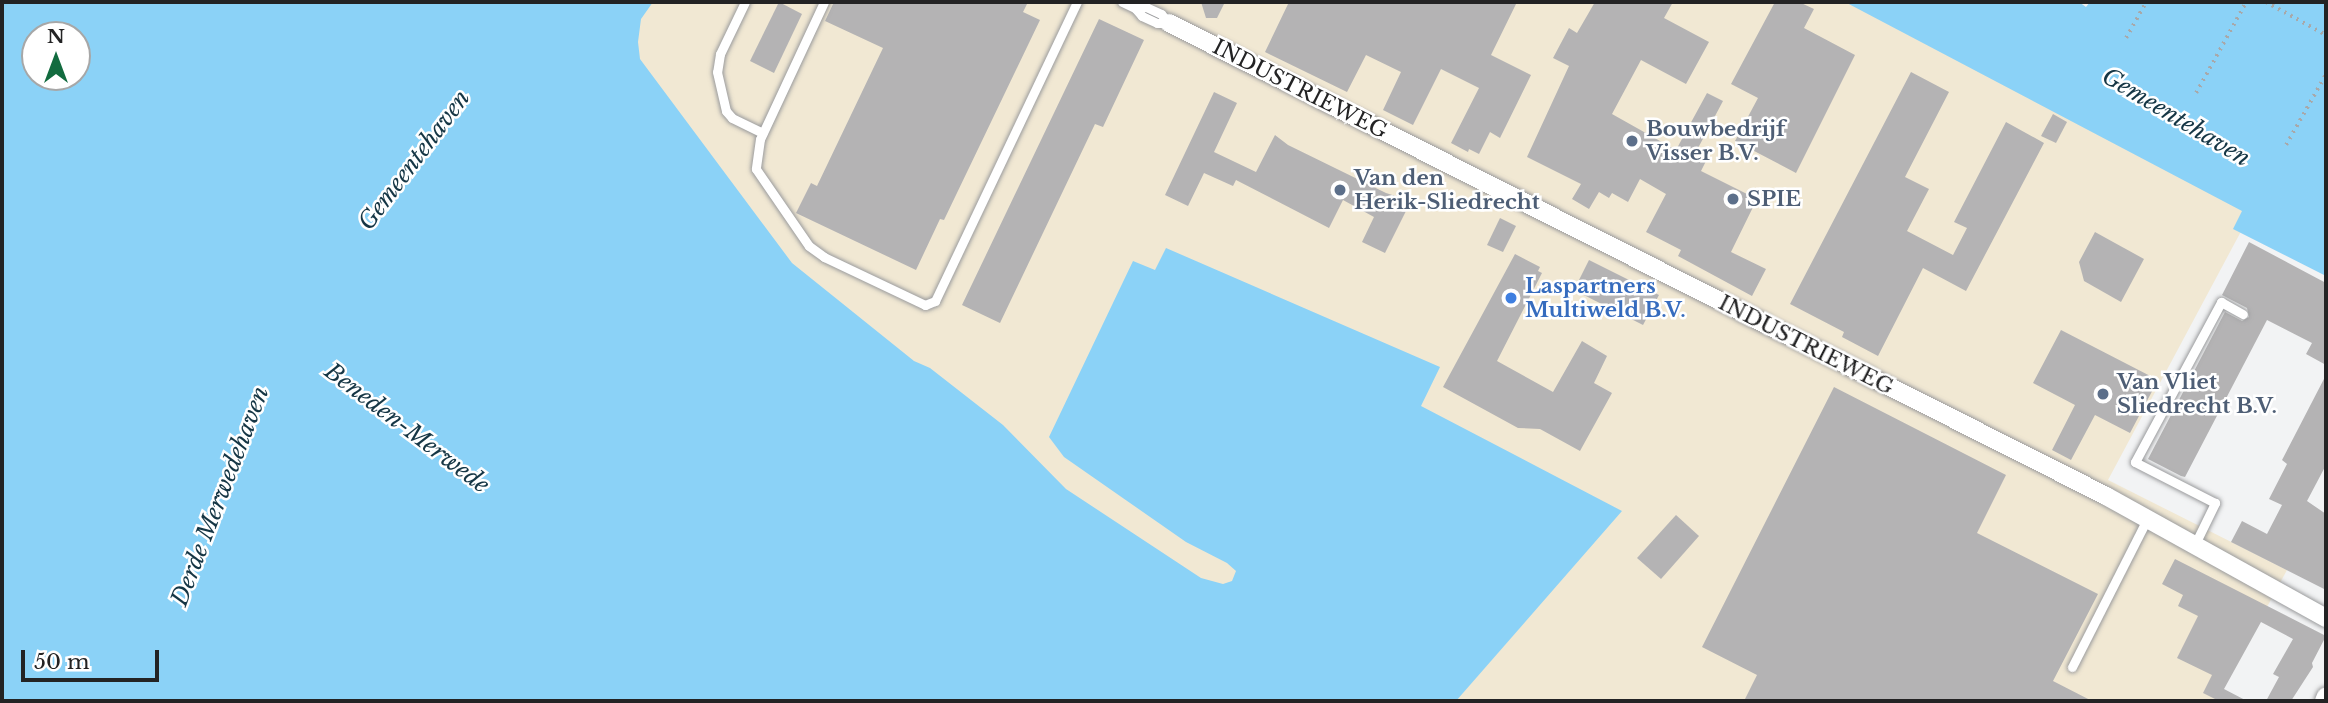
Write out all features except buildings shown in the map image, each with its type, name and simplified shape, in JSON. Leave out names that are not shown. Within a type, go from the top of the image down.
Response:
[{"type":"street","name":"INDUSTRIEWEG","points":[[1169,23],[2147,519],[2326,618]]},
{"type":"street","points":[[2324,701],[2326,696]]},
{"type":"lane","points":[[745,2],[720,54],[717,72],[726,111],[763,133]]},
{"type":"lane","points":[[824,2],[763,133],[755,160],[759,178],[809,246],[824,257],[920,304],[929,305],[935,301],[1077,2]]},
{"type":"lane","points":[[1122,2],[1157,23],[1169,23]]},
{"type":"lane","points":[[1135,8],[1148,5],[1169,23]]},
{"type":"lane","points":[[2195,544],[2215,503],[2135,462],[2221,302],[2243,314]]},
{"type":"lane","points":[[2072,667],[2147,519]]},
{"type":"path","points":[[2126,38],[2146,2]]},
{"type":"path","points":[[2196,93],[2246,2]]},
{"type":"path","points":[[2266,2],[2326,35]]},
{"type":"path","points":[[2286,145],[2326,74]]},
{"type":"shaded area","points":[[624,2],[1873,2],[2253,209],[2108,480],[2287,570],[2216,701],[1324,701],[725,261],[626,102]]},
{"type":"water","points":[[2,2],[653,2],[641,19],[638,42],[640,59],[792,263],[914,361],[930,368],[1003,425],[1066,489],[1201,578],[1223,584],[1232,581],[1236,571],[1227,563],[1186,542],[1064,457],[1049,437],[1133,261],[1155,270],[1166,248],[1440,367],[1421,406],[1622,511],[1456,701],[2,701]]},
{"type":"water","name":"Gemeentehaven","points":[[1845,2],[2079,2],[2086,7],[2090,2],[2326,2],[2326,276],[2233,229],[2242,211]]},
{"type":"place","name":"Bouwbedrijf Visser B.V.","points":[[1632,141]]},
{"type":"place","name":"Van den Herik-Sliedrecht","points":[[1340,190]]},
{"type":"place","name":"SPIE","points":[[1733,199]]},
{"type":"place","name":"Laspartners Multiweld B.V.","points":[[1511,298]]},
{"type":"place","name":"Van Vliet Sliedrecht B.V.","points":[[2103,394]]},
{"type":"water label","name":"Beneden-Merwede","points":[[407,428]]},
{"type":"water label","name":"Derde Merwedehaven","points":[[220,496]]}]
